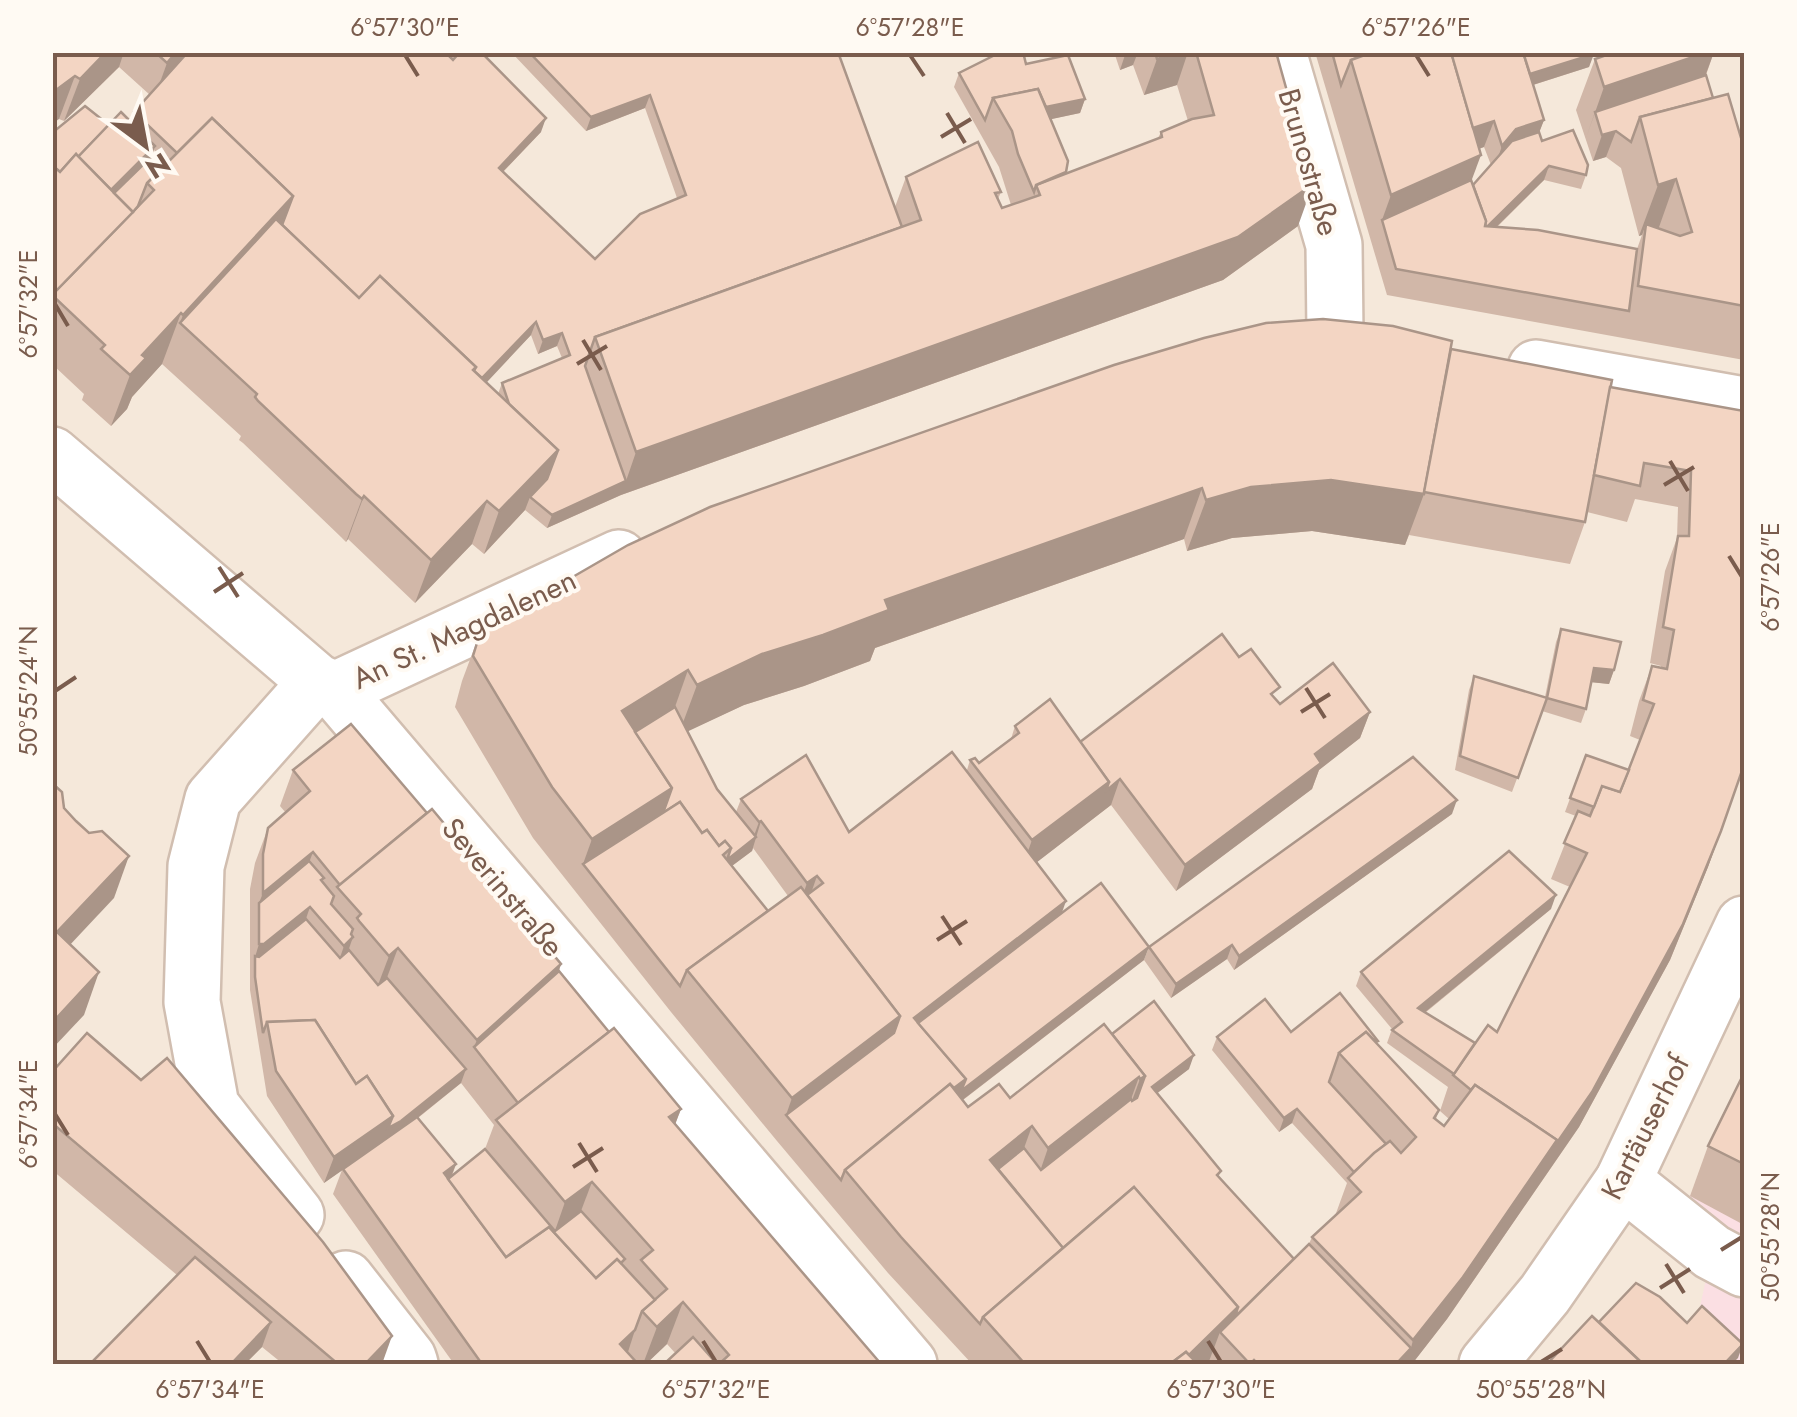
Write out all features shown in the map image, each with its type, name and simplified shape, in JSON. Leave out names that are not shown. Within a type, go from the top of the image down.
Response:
[{"type":"street","name":"Brunostraße","points":[[1278,52],[1334,245],[1334,333]]},
{"type":"street","points":[[1491,360],[1744,405]]},
{"type":"street","name":"Severinstraße","points":[[52,455],[326,686],[909,1364]]},
{"type":"street","name":"An St. Magdalenen","points":[[326,686],[670,534]]},
{"type":"street","points":[[326,686],[214,798],[196,866],[192,1002],[210,1106],[410,1364]]},
{"type":"street","name":"Kartäuserhof","points":[[1487,1364],[1545,1294],[1623,1181],[1744,924]]},
{"type":"street","points":[[1623,1181],[1712,1252],[1744,1269]]},
{"type":"shaded area","points":[[53,53],[1744,53],[1744,1364],[53,1364]]},
{"type":"shaded area","points":[[1738,1100],[1744,1104],[1744,1364],[1732,1364],[1737,1358],[1697,1320],[1712,1252],[1690,1196]]},
{"type":"building","points":[[52,52],[106,52],[80,79],[75,76],[52,93]]},
{"type":"building","points":[[155,52],[176,52],[167,63]]},
{"type":"building","points":[[188,52],[455,52],[450,57],[453,60],[460,52],[481,52],[546,118],[499,168],[595,259],[640,214],[686,195],[650,95],[591,117],[529,52],[838,52],[902,227],[595,337],[585,366],[626,481],[552,515],[530,497],[547,479],[558,450],[509,404],[502,383],[570,355],[562,333],[543,340],[536,322],[482,378],[474,371],[476,367],[380,276],[359,298],[282,225],[293,196],[212,118],[177,153],[134,112]]},
{"type":"building","points":[[1001,52],[1023,52],[1026,64],[1068,55],[1085,99],[1046,107],[1038,89],[993,98],[985,120],[959,73]]},
{"type":"building","points":[[1155,52],[1180,52],[1157,59]]},
{"type":"building","points":[[1196,52],[1276,52],[1313,184],[1238,237],[636,452],[595,337],[921,220],[906,177],[978,142],[1001,192],[995,193],[1002,208],[1040,195],[1036,185],[1162,137],[1161,132],[1192,119],[1214,115]]},
{"type":"building","points":[[1332,52],[1373,52],[1351,60],[1341,85]]},
{"type":"building","points":[[1373,52],[1451,52],[1481,155],[1391,195],[1351,60]]},
{"type":"building","points":[[1451,52],[1523,52],[1544,120],[1516,129],[1502,146],[1494,121],[1473,128]]},
{"type":"building","points":[[1523,52],[1593,52],[1594,54],[1530,74]]},
{"type":"building","points":[[1615,52],[1708,52],[1604,87],[1595,59]]},
{"type":"building","points":[[1706,75],[1713,98],[1640,117],[1631,142],[1616,131],[1602,135],[1595,112]]},
{"type":"building","points":[[1038,89],[1068,161],[1066,172],[1036,185],[1034,192],[1012,131],[993,98]]},
{"type":"building","points":[[1728,94],[1744,148],[1744,306],[1638,286],[1646,224],[1680,236],[1692,232],[1676,179],[1658,185],[1640,117]]},
{"type":"building","points":[[85,106],[109,125],[60,172],[52,165],[52,133]]},
{"type":"building","points":[[121,112],[155,146],[111,190],[78,157]]},
{"type":"building","points":[[212,118],[293,196],[142,355],[146,358],[130,375],[101,349],[105,345],[52,295],[154,190],[147,183]]},
{"type":"building","points":[[1573,130],[1588,165],[1586,175],[1549,166],[1485,226],[1473,185],[1512,141],[1539,132],[1542,141]]},
{"type":"building","points":[[76,154],[133,212],[52,295],[52,165],[60,172]]},
{"type":"building","points":[[152,156],[162,168],[147,183],[133,212],[114,193]]},
{"type":"building","points":[[1471,180],[1485,226],[1538,230],[1637,249],[1629,311],[1396,269],[1382,220]]},
{"type":"building","points":[[276,219],[359,298],[380,276],[558,450],[499,511],[487,501],[431,560],[364,496],[362,499],[356,494],[180,323]]},
{"type":"building","points":[[1323,319],[1393,326],[1452,341],[1424,494],[1331,480],[1251,487],[1206,500],[1202,488],[885,600],[889,610],[762,654],[697,685],[688,670],[622,711],[672,788],[592,839],[552,787],[473,656],[481,630],[628,545],[710,507],[1114,365],[1266,323]]},
{"type":"building","points":[[1451,349],[1612,380],[1585,522],[1424,492]]},
{"type":"building","points":[[1610,387],[1744,411],[1744,765],[1683,924],[1592,1092],[1554,1147],[1557,1140],[1475,1085],[1471,1090],[1453,1075],[1488,1025],[1497,1032],[1587,853],[1564,843],[1578,811],[1590,816],[1602,786],[1620,792],[1654,704],[1643,700],[1652,666],[1667,669],[1674,630],[1663,627],[1678,536],[1689,536],[1691,471],[1644,463],[1640,486],[1594,475]]},
{"type":"building","points":[[1561,629],[1621,642],[1614,670],[1594,668],[1586,709],[1547,698]]},
{"type":"building","points":[[1222,634],[1239,657],[1251,649],[1280,687],[1271,694],[1280,704],[1333,663],[1370,712],[1315,754],[1321,763],[1185,865],[1120,779],[1106,791],[1109,782],[1080,742]]},
{"type":"building","points":[[1474,676],[1547,698],[1518,778],[1460,756]]},
{"type":"building","points":[[1050,699],[1109,782],[1032,840],[970,760],[975,758],[979,763],[1019,733],[1015,726]]},
{"type":"building","points":[[675,707],[717,789],[756,837],[727,860],[731,848],[725,841],[719,846],[707,830],[702,833],[680,802],[663,813],[672,788],[635,732]]},
{"type":"building","points":[[351,724],[427,813],[340,885],[313,852],[263,893],[268,828],[310,791],[293,770]]},
{"type":"building","points":[[952,752],[1066,901],[914,1018],[966,1079],[954,1088],[950,1084],[845,1170],[841,1180],[786,1115],[894,1033],[900,1016],[807,895],[823,883],[817,876],[807,883],[741,799],[806,755],[849,832]]},
{"type":"building","points":[[1586,755],[1629,770],[1620,792],[1602,786],[1594,807],[1570,798]]},
{"type":"building","points":[[1413,757],[1457,800],[1239,956],[1232,945],[1176,984],[1149,947]]},
{"type":"building","points":[[52,783],[62,792],[64,808],[76,821],[89,833],[102,831],[129,856],[57,932],[99,972],[52,1023]]},
{"type":"building","points":[[680,802],[702,833],[707,830],[719,846],[725,841],[731,848],[723,855],[768,911],[687,970],[680,986],[583,864]]},
{"type":"building","points":[[432,809],[561,964],[477,1040],[398,948],[389,956],[337,887]]},
{"type":"building","points":[[1509,851],[1556,895],[1418,1008],[1475,1043],[1454,1074],[1392,1030],[1402,1022],[1361,972]]},
{"type":"building","points":[[309,861],[324,878],[321,880],[334,896],[331,904],[353,929],[353,937],[344,946],[310,907],[259,944],[259,903]]},
{"type":"building","points":[[1101,883],[1149,947],[961,1091],[966,1079],[918,1023]]},
{"type":"building","points":[[801,887],[900,1016],[792,1098],[687,970]]},
{"type":"building","points":[[306,919],[340,958],[349,950],[378,985],[387,978],[466,1069],[388,1128],[393,1116],[367,1076],[356,1084],[315,1020],[267,1022],[263,1033],[255,956],[259,957]]},
{"type":"building","points":[[559,971],[609,1032],[518,1103],[474,1047]]},
{"type":"building","points":[[1340,993],[1378,1041],[1366,1032],[1339,1053],[1329,1082],[1386,1144],[1354,1172],[1297,1109],[1284,1118],[1217,1037],[1265,999],[1291,1032]]},
{"type":"building","points":[[1154,1001],[1194,1055],[1152,1087],[1221,1171],[1217,1175],[1294,1259],[1235,1317],[1238,1307],[1134,1187],[1063,1248],[998,1169],[1024,1148],[1041,1170],[1137,1098],[1145,1076],[1112,1034]]},
{"type":"building","points":[[315,1020],[356,1084],[367,1076],[393,1116],[334,1157],[276,1071],[267,1022]]},
{"type":"building","points":[[1104,1024],[1145,1076],[1048,1148],[1032,1126],[990,1160],[1063,1248],[983,1317],[980,1324],[845,1170],[950,1084],[968,1107],[999,1084],[1010,1098]]},
{"type":"building","points":[[614,1028],[681,1109],[669,1117],[881,1364],[719,1364],[729,1355],[683,1302],[657,1327],[642,1311],[667,1289],[641,1260],[653,1250],[592,1182],[565,1202],[496,1120]]},
{"type":"building","points":[[1366,1032],[1439,1110],[1434,1118],[1444,1126],[1475,1085],[1557,1140],[1463,1277],[1413,1340],[1312,1237],[1361,1192],[1348,1178],[1374,1153],[1390,1141],[1401,1153],[1416,1137],[1339,1053]]},
{"type":"building","points":[[87,1033],[141,1080],[167,1058],[323,1242],[392,1336],[365,1364],[338,1364],[52,1123],[52,1072]]},
{"type":"building","points":[[1744,1073],[1744,1164],[1708,1146]]},
{"type":"building","points":[[417,1117],[456,1164],[444,1173],[506,1257],[549,1227],[596,1278],[617,1259],[655,1300],[642,1311],[635,1330],[620,1344],[638,1364],[482,1364],[343,1169]]},
{"type":"building","points":[[485,1149],[555,1231],[581,1211],[625,1259],[621,1263],[617,1259],[596,1278],[549,1227],[506,1257],[448,1179]]},
{"type":"building","points":[[1134,1187],[1238,1307],[1189,1355],[1186,1352],[1170,1364],[1025,1364],[983,1317]]},
{"type":"building","points":[[1309,1244],[1411,1348],[1396,1364],[1258,1364],[1254,1360],[1250,1364],[1220,1332]]},
{"type":"building","points":[[195,1257],[271,1322],[231,1364],[90,1364]]},
{"type":"building","points":[[1636,1283],[1660,1297],[1687,1323],[1702,1306],[1743,1344],[1724,1364],[1643,1364],[1599,1322]]},
{"type":"building","points":[[1592,1316],[1643,1364],[1547,1364]]},
{"type":"building","points":[[693,1337],[717,1364],[664,1364]]},
{"type":"building","points":[[1186,1352],[1198,1364],[1170,1364]]}]
